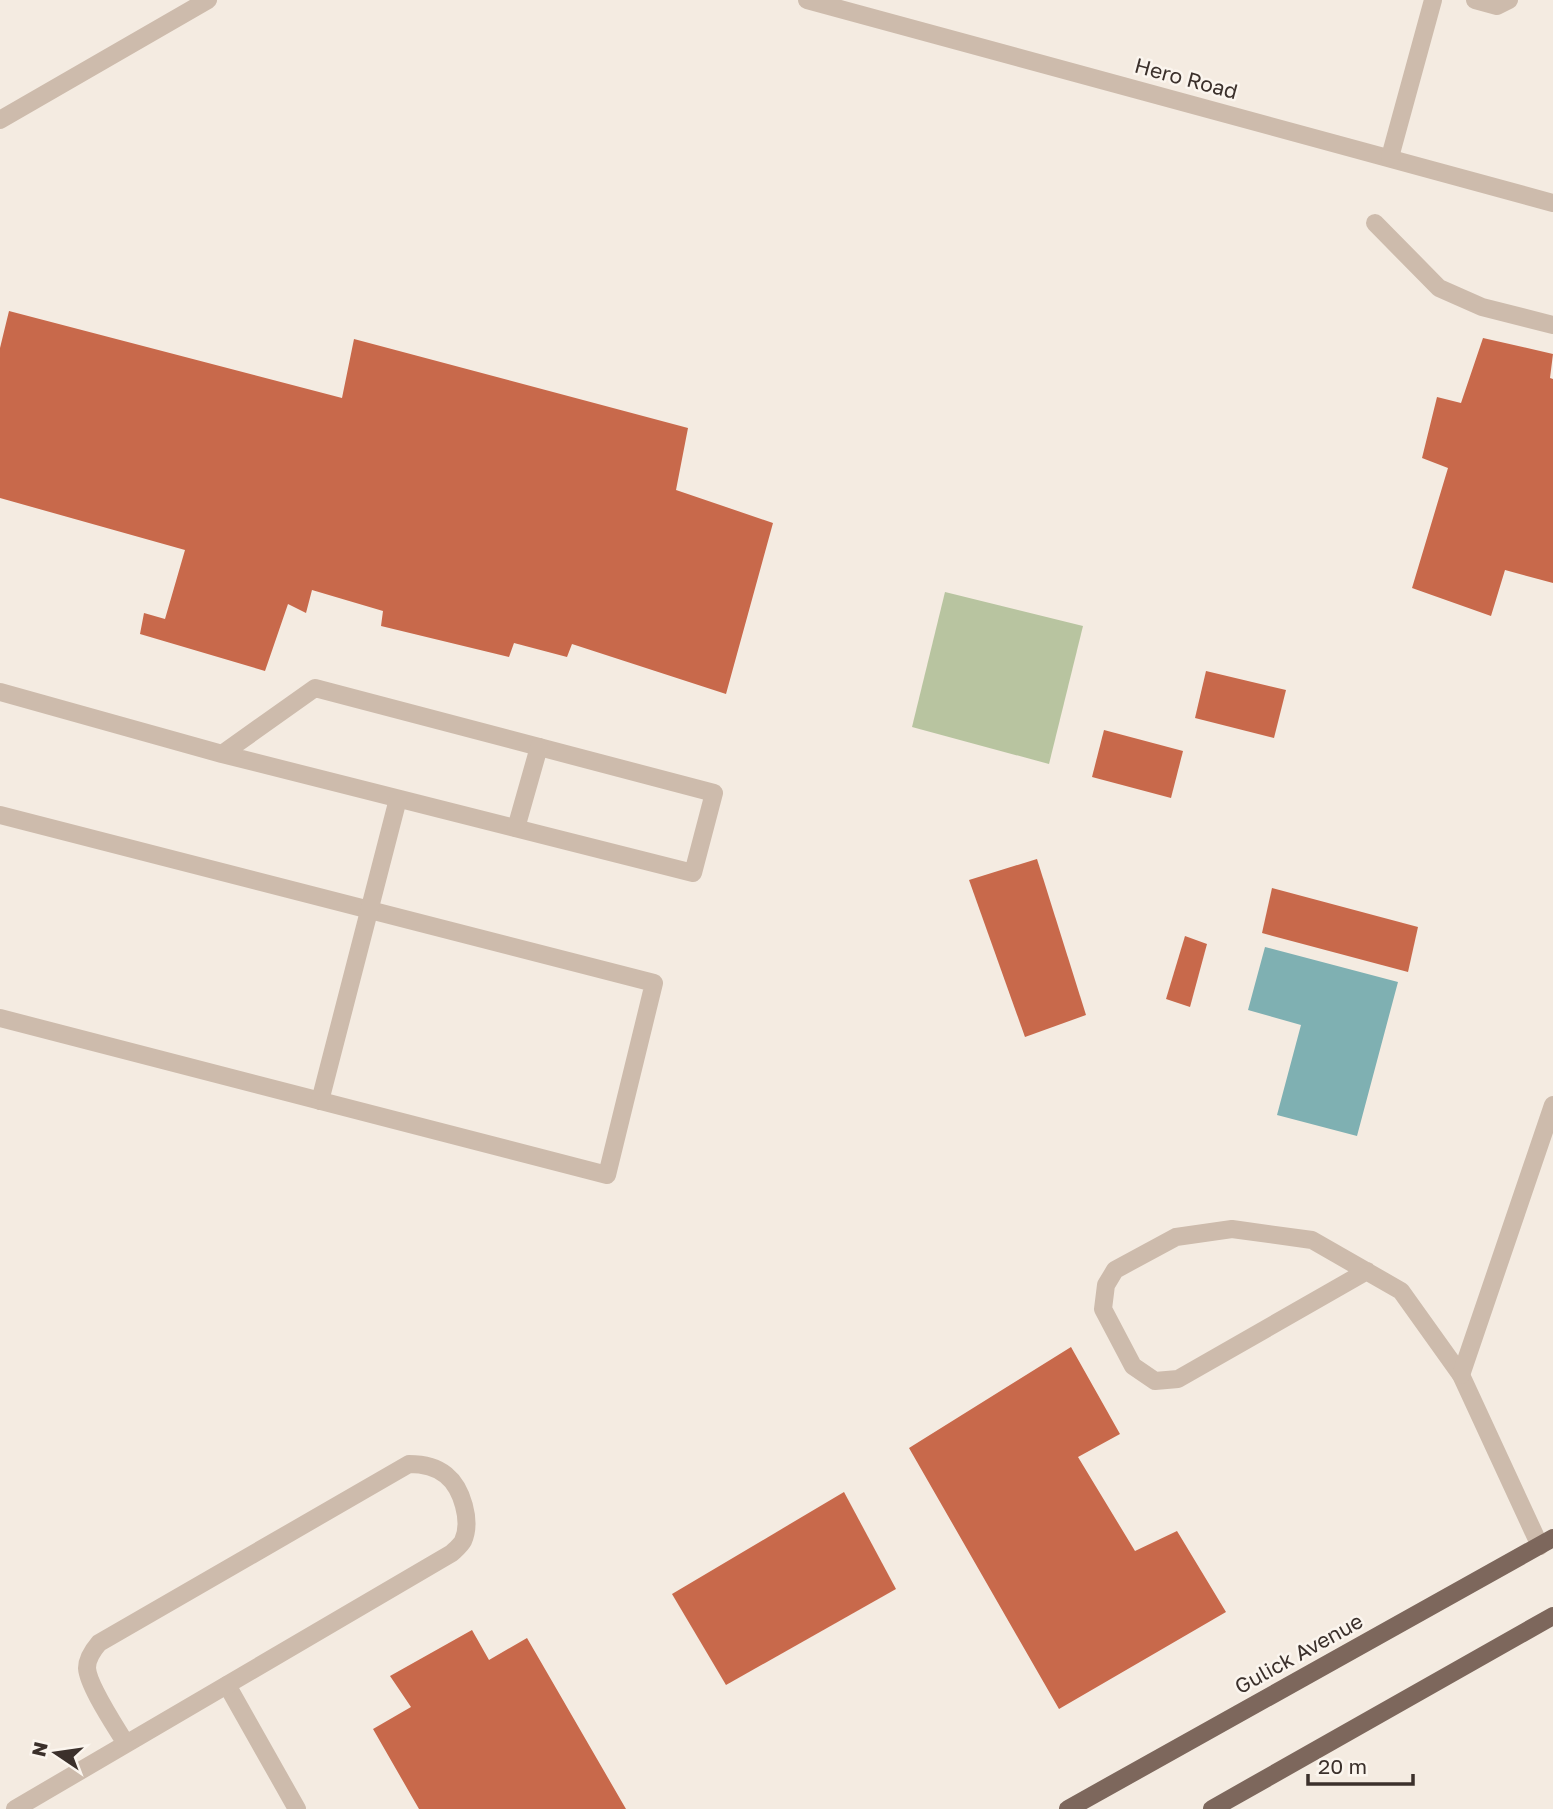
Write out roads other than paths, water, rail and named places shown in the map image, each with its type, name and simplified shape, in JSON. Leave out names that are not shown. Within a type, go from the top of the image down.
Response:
[{"type":"main road","name":"Gulick Avenue","points":[[1068,1809],[1547,1542]]},
{"type":"main road","points":[[1212,1809],[1553,1616]]},
{"type":"street","points":[[0,120],[192,4],[208,0]]},
{"type":"street","name":"Hero Road","points":[[807,0],[859,7],[1553,203]]},
{"type":"street","points":[[1391,157],[1433,0]]},
{"type":"street","points":[[1475,0],[1497,6],[1508,0]]},
{"type":"street","points":[[1375,223],[1439,288],[1482,307],[1553,325]]},
{"type":"street","points":[[0,692],[222,754],[693,873],[714,793],[315,688],[222,754]]},
{"type":"street","points":[[516,828],[539,747]]},
{"type":"street","points":[[320,1101],[398,799]]},
{"type":"street","points":[[0,815],[654,983],[607,1175],[0,1018]]},
{"type":"street","points":[[1461,1376],[1553,1105]]},
{"type":"street","points":[[1367,1271],[1178,1379],[1155,1381],[1133,1366],[1103,1309],[1106,1285],[1115,1270],[1176,1237],[1232,1229],[1312,1240],[1367,1271],[1401,1291],[1461,1376],[1547,1542]]},
{"type":"street","points":[[15,1809],[227,1685],[452,1553],[463,1542],[467,1521],[461,1497],[446,1475],[425,1464],[409,1464],[99,1643],[90,1655],[87,1668],[93,1686],[126,1744]]},
{"type":"street","points":[[227,1685],[298,1809]]},
{"type":"water","points":[[1265,947],[1398,982],[1357,1136],[1277,1115],[1301,1025],[1248,1010]]}]
